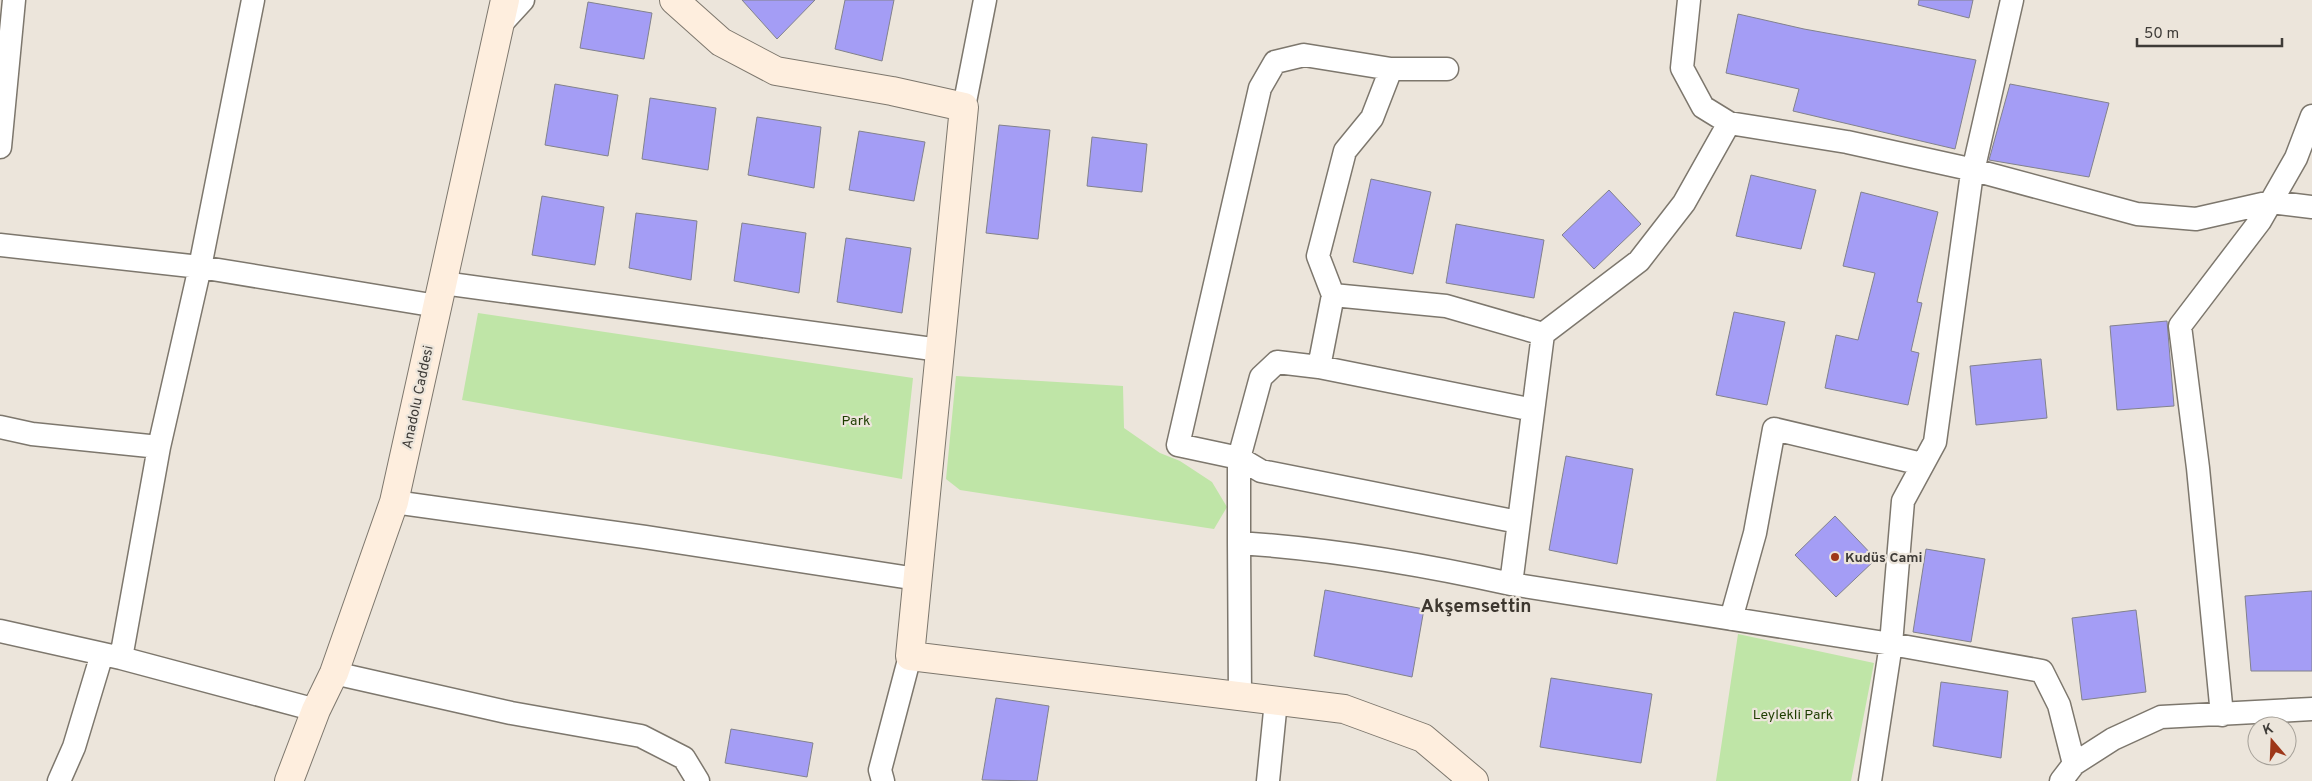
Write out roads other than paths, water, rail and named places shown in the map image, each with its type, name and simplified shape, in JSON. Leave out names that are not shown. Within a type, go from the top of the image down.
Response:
[{"type":"street","points":[[0,147],[14,0]]},
{"type":"street","points":[[58,781],[111,656],[200,268],[252,0]]},
{"type":"street","points":[[503,12],[524,0]]},
{"type":"street","points":[[674,0],[721,42],[776,71],[892,91],[964,107]]},
{"type":"street","points":[[876,777],[910,656],[964,107],[980,35],[985,0]]},
{"type":"street","points":[[1689,0],[1682,68],[1703,107],[1729,123],[1847,142],[1974,170],[2137,214],[2196,219],[2271,202],[2312,207]]},
{"type":"street","points":[[1870,781],[1890,644],[1903,501],[1935,442],[1974,170],[2012,0]]},
{"type":"street","name":"Anadolu Caddesi","points":[[290,781],[316,710],[334,674],[394,502],[503,12]]},
{"type":"street","points":[[1447,69],[1391,69],[1304,55],[1275,62],[1260,88],[1178,445],[1239,458],[1261,471],[1518,522]]},
{"type":"street","points":[[1319,367],[1333,295],[1318,256],[1320,246],[1345,150],[1372,118],[1391,69]]},
{"type":"street","points":[[2222,715],[2198,468],[2180,326],[2260,221],[2296,158],[2312,116]]},
{"type":"street","points":[[1511,584],[1543,334],[1639,261],[1684,203],[1729,123]]},
{"type":"street","points":[[0,245],[940,350]]},
{"type":"street","points":[[1333,295],[1446,306],[1543,334]]},
{"type":"street","points":[[1240,696],[1239,458],[1261,377],[1277,362],[1319,367],[1533,410]]},
{"type":"street","points":[[0,427],[32,434],[159,448]]},
{"type":"street","points":[[1731,619],[1755,532],[1774,429],[1922,464]]},
{"type":"street","points":[[394,502],[645,537],[917,579]]},
{"type":"street","points":[[1239,544],[1288,546],[1426,566],[1511,584],[1890,644],[2042,671],[2059,705],[2068,772],[2113,739],[2161,717],[2312,709]]},
{"type":"street","points":[[0,631],[111,656],[316,710]]},
{"type":"street","points":[[910,656],[1344,709],[1422,738],[1474,781]]},
{"type":"street","points":[[334,674],[511,713],[641,736],[684,758],[698,781]]},
{"type":"street","points":[[1268,781],[1276,701]]},
{"type":"place","name":"Kudüs Cami","points":[[1835,557]]},
{"type":"district","name":"Akşemsettin","points":[[1476,605]]},
{"type":"park label","name":"Park","points":[[856,420]]},
{"type":"park label","name":"Leylekli Park","points":[[1793,714]]}]
